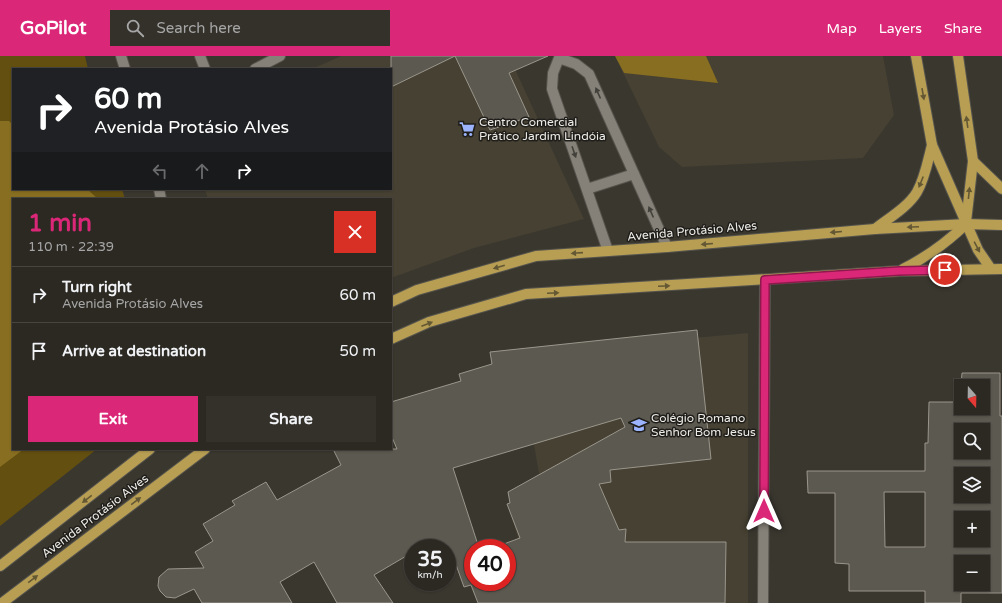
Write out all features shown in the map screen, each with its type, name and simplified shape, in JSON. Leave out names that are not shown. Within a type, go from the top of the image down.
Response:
[{"type":"main road","points":[[916,56],[932,145],[978,250],[991,269]]},
{"type":"main road","points":[[899,271],[920,261],[944,245],[966,224],[973,161],[958,56]]},
{"type":"main road","points":[[875,229],[898,211],[917,192],[926,169],[932,145]]},
{"type":"main road","points":[[973,161],[1002,189]]},
{"type":"main road","name":"Avenida Protásio Alves","points":[[392,302],[417,290],[536,256],[667,247],[875,229],[966,224],[1002,225]]},
{"type":"main road","points":[[392,339],[429,322],[526,294],[899,271],[1002,269]]},
{"type":"main road","name":"Avenida Protásio Alves","points":[[0,566],[149,450]]},
{"type":"main road","name":"Avenida Protásio Alves","points":[[2,603],[204,450]]},
{"type":"street","points":[[121,56],[125,68]]},
{"type":"street","points":[[200,56],[205,68]]},
{"type":"street","points":[[257,68],[280,56]]},
{"type":"street","points":[[608,251],[552,89],[553,73],[559,57],[576,64],[589,74],[667,247]]},
{"type":"street","points":[[586,189],[634,174]]},
{"type":"street","points":[[763,603],[765,280]]},
{"type":"shaded area","points":[[0,56],[85,56],[88,68],[12,68],[12,190],[122,190],[125,198],[12,198],[12,450],[96,450],[0,526]]},
{"type":"shaded area","name":"Centro Comercial Prático Jardim Lindóia","points":[[341,56],[509,56],[584,219],[474,248],[392,278],[392,198],[208,198],[205,190],[392,190],[392,68],[314,68]]},
{"type":"shaded area","points":[[615,56],[883,56],[894,115],[863,158],[682,167],[659,147]]},
{"type":"shaded area","points":[[615,56],[706,56],[718,83],[624,73]]},
{"type":"shaded area","points":[[0,121],[9,121],[12,124],[12,190],[88,190],[97,198],[12,198],[12,450],[23,450],[0,467]]},
{"type":"shaded area","name":"Colégio Romano Senhor Bom Jesus","points":[[748,333],[748,603],[537,603],[511,514],[543,496],[518,354]]},
{"type":"building","points":[[391,56],[455,56],[392,87]]},
{"type":"building","points":[[455,56],[548,56],[509,73],[529,117],[490,130]]},
{"type":"building","points":[[697,330],[711,459],[610,470],[611,482],[599,484],[619,530],[626,529],[625,542],[726,542],[725,603],[478,603],[473,591],[516,591],[516,539],[520,538],[507,504],[510,503],[508,492],[625,427],[621,418],[453,468],[476,539],[464,539],[464,587],[456,565],[456,539],[404,539],[404,557],[374,575],[393,603],[337,603],[314,562],[280,582],[292,603],[202,603],[194,589],[175,598],[166,597],[160,591],[158,586],[159,577],[168,569],[204,568],[195,552],[213,541],[203,524],[235,505],[232,501],[266,482],[277,500],[341,465],[334,450],[397,449],[392,437],[392,402],[461,381],[459,374],[492,364],[490,352]]},
{"type":"building","points":[[962,373],[1000,373],[1000,416],[1002,416],[1002,593],[961,593],[961,603],[925,603],[925,591],[849,591],[849,564],[835,563],[835,493],[808,493],[807,471],[925,471],[925,443],[928,443],[929,402],[954,402],[954,415],[990,415],[990,379],[962,379]],"holes":[[[884,492],[925,492],[925,547],[885,547]]]},
{"type":"place","name":"Centro Comercial Prático Jardim Lindóia","points":[[467,129]]},
{"type":"place","name":"Colégio Romano Senhor Bom Jesus","points":[[639,425]]},
{"type":"route","points":[[764,511],[765,280],[899,271],[945,270]]}]
